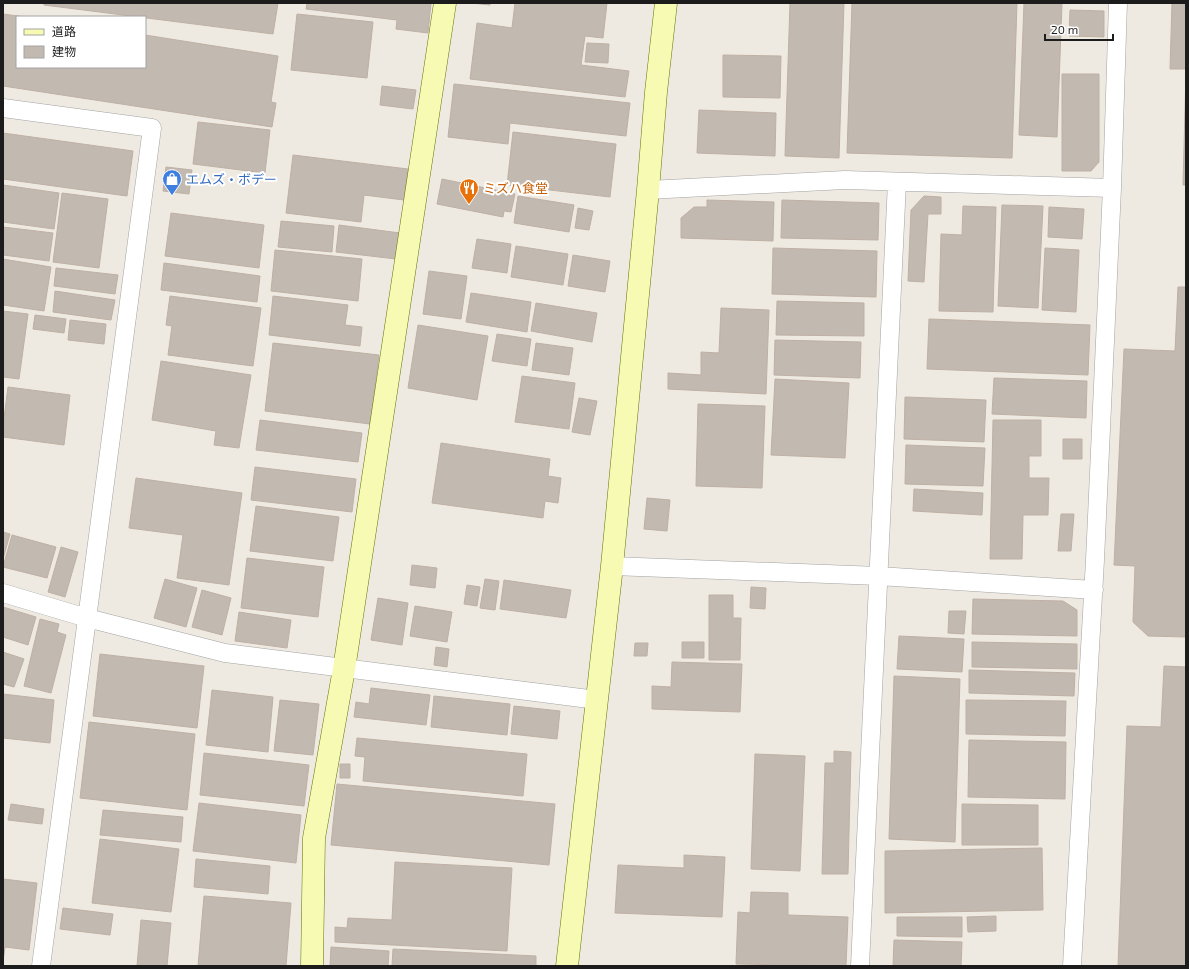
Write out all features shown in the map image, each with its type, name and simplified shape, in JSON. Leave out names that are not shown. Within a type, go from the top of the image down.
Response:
[{"type":"street","points":[[312,966],[314,838],[344,669],[445,3]]},
{"type":"street","points":[[567,966],[612,566],[656,92],[666,3]]},
{"type":"street","points":[[1072,966],[1094,590],[1112,188],[1118,3]]},
{"type":"street","points":[[3,108],[152,128],[41,966]]},
{"type":"street","points":[[648,190],[845,180],[1112,188]]},
{"type":"street","points":[[860,966],[897,182]]},
{"type":"street","points":[[612,566],[879,576],[1094,590]]},
{"type":"street","points":[[3,593],[87,618],[225,653],[597,700]]},
{"type":"building","points":[[44,3],[278,3],[273,34],[146,18],[146,16],[131,16],[44,5]]},
{"type":"building","points":[[307,3],[431,3],[428,33],[396,29],[397,20],[306,9]]},
{"type":"building","points":[[471,3],[490,3],[490,5]]},
{"type":"building","points":[[515,3],[607,3],[603,38],[585,36],[581,65],[629,71],[625,97],[470,79],[477,23],[512,28]]},
{"type":"building","points":[[790,3],[844,3],[839,158],[785,156]]},
{"type":"building","points":[[852,3],[1017,3],[1012,158],[847,153]]},
{"type":"building","points":[[1024,3],[1062,3],[1057,137],[1019,135]]},
{"type":"building","points":[[1172,3],[1186,3],[1186,69],[1170,69]]},
{"type":"building","points":[[1070,10],[1104,11],[1104,37],[1069,36]]},
{"type":"building","points":[[3,14],[18,16],[16,16],[16,68],[146,68],[146,35],[278,56],[271,102],[276,103],[272,127],[3,86]]},
{"type":"building","points":[[297,14],[373,22],[367,78],[291,70]]},
{"type":"building","points":[[587,43],[609,44],[608,63],[585,62]]},
{"type":"building","points":[[723,55],[781,56],[780,98],[723,97]]},
{"type":"building","points":[[1186,73],[1186,185],[1183,185]]},
{"type":"building","points":[[1062,74],[1099,74],[1099,162],[1091,171],[1062,171]]},
{"type":"building","points":[[454,84],[630,103],[626,136],[510,123],[508,144],[448,137]]},
{"type":"building","points":[[382,86],[416,90],[413,109],[380,105]]},
{"type":"building","points":[[699,110],[776,113],[775,156],[697,153]]},
{"type":"building","points":[[198,122],[270,130],[265,173],[193,164]]},
{"type":"building","points":[[513,132],[616,144],[610,197],[507,185]]},
{"type":"building","points":[[3,133],[133,151],[127,196],[3,179]]},
{"type":"building","points":[[293,155],[408,169],[404,200],[364,195],[361,222],[286,213]]},
{"type":"building","points":[[166,167],[192,170],[189,194],[163,191]]},
{"type":"building","points":[[442,179],[515,194],[511,212],[504,211],[503,217],[437,204]]},
{"type":"building","points":[[3,185],[59,193],[54,229],[3,222]]},
{"type":"building","points":[[62,193],[108,199],[99,268],[53,262]]},
{"type":"building","points":[[518,196],[574,205],[569,232],[514,223]]},
{"type":"building","points":[[924,196],[941,197],[941,214],[928,214],[924,282],[908,281],[911,210]]},
{"type":"building","points":[[707,200],[774,202],[773,241],[681,238],[681,218],[694,207],[707,207]]},
{"type":"building","points":[[782,200],[879,203],[878,240],[781,238]]},
{"type":"building","points":[[1002,205],[1043,206],[1038,308],[998,306]]},
{"type":"building","points":[[963,206],[996,207],[993,312],[939,311],[941,234],[962,235]]},
{"type":"building","points":[[1049,207],[1084,209],[1082,239],[1048,237]]},
{"type":"building","points":[[578,208],[593,211],[589,230],[575,228]]},
{"type":"building","points":[[171,213],[264,225],[259,268],[165,256]]},
{"type":"building","points":[[281,221],[334,226],[332,252],[278,247]]},
{"type":"building","points":[[339,225],[400,233],[396,259],[336,252]]},
{"type":"building","points":[[3,227],[53,233],[49,261],[3,255]]},
{"type":"building","points":[[477,239],[511,244],[507,273],[472,268]]},
{"type":"building","points":[[516,246],[568,254],[563,285],[511,277]]},
{"type":"building","points":[[773,248],[877,251],[876,297],[772,294]]},
{"type":"building","points":[[1045,248],[1079,250],[1076,312],[1042,310]]},
{"type":"building","points":[[275,250],[362,259],[358,301],[271,291]]},
{"type":"building","points":[[573,255],[610,261],[605,292],[568,286]]},
{"type":"building","points":[[3,259],[51,267],[44,311],[3,305]]},
{"type":"building","points":[[164,263],[260,276],[257,302],[161,290]]},
{"type":"building","points":[[56,268],[118,275],[115,294],[54,286]]},
{"type":"building","points":[[429,271],[467,276],[461,319],[423,314]]},
{"type":"building","points":[[1178,287],[1186,287],[1186,637],[1148,636],[1133,622],[1135,566],[1114,565],[1124,349],[1175,351]]},
{"type":"building","points":[[55,291],[115,300],[111,320],[53,312]]},
{"type":"building","points":[[471,293],[531,302],[527,332],[466,322]]},
{"type":"building","points":[[170,296],[261,308],[253,366],[168,355],[172,326],[166,325]]},
{"type":"building","points":[[273,296],[348,305],[345,325],[362,327],[360,346],[269,335]]},
{"type":"building","points":[[777,301],[864,303],[864,336],[776,335]]},
{"type":"building","points":[[536,303],[597,313],[592,342],[531,331]]},
{"type":"building","points":[[721,308],[769,310],[766,394],[668,389],[668,373],[701,375],[701,352],[719,353]]},
{"type":"building","points":[[3,311],[28,314],[19,379],[3,377]]},
{"type":"building","points":[[35,315],[66,319],[64,333],[33,329]]},
{"type":"building","points":[[929,319],[1090,325],[1088,375],[927,369]]},
{"type":"building","points":[[70,320],[106,324],[104,344],[68,340]]},
{"type":"building","points":[[418,325],[488,336],[477,400],[408,388]]},
{"type":"building","points":[[497,334],[531,339],[527,366],[492,361]]},
{"type":"building","points":[[775,340],[861,342],[860,378],[774,375]]},
{"type":"building","points":[[273,343],[379,355],[370,424],[265,411]]},
{"type":"building","points":[[536,343],[573,348],[569,375],[532,370]]},
{"type":"building","points":[[161,361],[251,375],[239,448],[214,445],[216,431],[152,420]]},
{"type":"building","points":[[522,376],[575,383],[569,429],[515,422]]},
{"type":"building","points":[[994,378],[1087,381],[1086,418],[992,414]]},
{"type":"building","points":[[775,379],[849,383],[845,458],[771,455]]},
{"type":"building","points":[[8,387],[70,395],[64,445],[3,437]]},
{"type":"building","points":[[905,397],[986,400],[984,442],[904,439]]},
{"type":"building","points":[[579,398],[597,401],[590,435],[572,432]]},
{"type":"building","points":[[698,404],[765,406],[762,488],[696,486]]},
{"type":"building","points":[[260,420],[362,433],[358,462],[256,450]]},
{"type":"building","points":[[993,420],[1041,420],[1041,456],[1029,456],[1029,478],[1049,478],[1048,515],[1023,515],[1022,559],[990,559]]},
{"type":"building","points":[[1063,439],[1082,439],[1082,459],[1063,459]]},
{"type":"building","points":[[441,443],[550,459],[548,476],[561,478],[558,503],[545,501],[543,518],[432,503]]},
{"type":"building","points":[[906,445],[985,448],[983,486],[905,484]]},
{"type":"building","points":[[255,467],[356,479],[352,512],[251,500]]},
{"type":"building","points":[[136,478],[242,493],[229,585],[177,578],[183,535],[129,528]]},
{"type":"building","points":[[914,489],[983,493],[982,515],[913,511]]},
{"type":"building","points":[[647,498],[670,500],[667,531],[644,529]]},
{"type":"building","points":[[256,506],[339,517],[333,561],[250,551]]},
{"type":"building","points":[[1061,514],[1074,514],[1071,551],[1058,551]]},
{"type":"building","points":[[3,532],[10,534],[3,559]]},
{"type":"building","points":[[12,535],[56,547],[47,578],[3,567]]},
{"type":"building","points":[[61,547],[78,552],[65,597],[48,592]]},
{"type":"building","points":[[247,558],[324,567],[318,617],[241,608]]},
{"type":"building","points":[[412,565],[437,568],[435,588],[410,585]]},
{"type":"building","points":[[165,579],[197,588],[186,627],[154,618]]},
{"type":"building","points":[[485,579],[499,581],[495,610],[480,608]]},
{"type":"building","points":[[504,580],[571,590],[566,618],[500,609]]},
{"type":"building","points":[[467,585],[480,587],[477,606],[464,604]]},
{"type":"building","points":[[751,587],[766,588],[765,609],[750,608]]},
{"type":"building","points":[[202,590],[231,598],[222,635],[192,627]]},
{"type":"building","points":[[709,595],[733,595],[733,618],[741,618],[740,660],[709,660]]},
{"type":"building","points":[[378,598],[408,603],[402,645],[371,640]]},
{"type":"building","points":[[973,599],[1063,601],[1077,610],[1077,636],[972,634]]},
{"type":"building","points":[[415,606],[452,612],[447,642],[410,636]]},
{"type":"building","points":[[3,607],[36,617],[28,645],[3,637]]},
{"type":"building","points":[[949,611],[966,611],[964,634],[948,633]]},
{"type":"building","points":[[239,612],[291,620],[287,648],[235,641]]},
{"type":"building","points":[[40,619],[59,624],[57,632],[66,635],[51,693],[24,686]]},
{"type":"building","points":[[899,636],[964,639],[962,672],[897,669]]},
{"type":"building","points":[[682,642],[704,642],[704,658],[682,658]]},
{"type":"building","points":[[972,642],[1077,644],[1077,669],[972,667]]},
{"type":"building","points":[[635,643],[648,643],[647,656],[634,656]]},
{"type":"building","points":[[436,647],[449,649],[447,667],[434,665]]},
{"type":"building","points":[[3,652],[24,659],[14,687],[3,684]]},
{"type":"building","points":[[100,654],[204,666],[197,728],[93,716]]},
{"type":"building","points":[[672,662],[742,664],[740,712],[652,709],[652,686],[671,687]]},
{"type":"building","points":[[1164,666],[1186,667],[1186,966],[1118,966],[1127,726],[1161,727]]},
{"type":"building","points":[[969,670],[1075,673],[1074,696],[969,693]]},
{"type":"building","points":[[894,676],[960,679],[955,842],[889,839]]},
{"type":"building","points":[[371,688],[430,695],[426,725],[354,717],[356,702],[369,704]]},
{"type":"building","points":[[212,690],[273,697],[268,752],[206,745]]},
{"type":"building","points":[[3,694],[54,700],[50,743],[3,738]]},
{"type":"building","points":[[434,696],[510,704],[507,735],[431,727]]},
{"type":"building","points":[[280,700],[319,704],[313,755],[274,751]]},
{"type":"building","points":[[966,700],[1066,701],[1065,736],[966,734]]},
{"type":"building","points":[[514,706],[560,711],[557,739],[511,734]]},
{"type":"building","points":[[89,722],[195,734],[187,810],[80,798]]},
{"type":"building","points":[[357,738],[527,754],[523,796],[363,781],[365,757],[355,756]]},
{"type":"building","points":[[969,740],[1066,742],[1065,799],[968,797]]},
{"type":"building","points":[[834,751],[851,752],[848,874],[822,874],[825,763],[834,763]]},
{"type":"building","points":[[204,753],[309,765],[304,806],[200,795]]},
{"type":"building","points":[[755,754],[805,756],[800,871],[751,869]]},
{"type":"building","points":[[340,764],[350,764],[350,778],[340,778]]},
{"type":"building","points":[[337,784],[555,804],[549,865],[331,845]]},
{"type":"building","points":[[199,803],[301,815],[296,863],[193,851]]},
{"type":"building","points":[[11,804],[44,809],[42,824],[8,820]]},
{"type":"building","points":[[962,804],[1038,805],[1038,845],[962,845]]},
{"type":"building","points":[[103,810],[183,817],[181,842],[100,835]]},
{"type":"building","points":[[100,839],[179,849],[171,912],[92,903]]},
{"type":"building","points":[[1042,848],[1043,910],[885,913],[885,851]]},
{"type":"building","points":[[684,855],[725,857],[722,917],[615,913],[618,865],[684,868]]},
{"type":"building","points":[[196,859],[270,866],[268,894],[194,887]]},
{"type":"building","points":[[395,862],[512,868],[507,951],[335,942],[335,927],[347,928],[348,918],[392,920]]},
{"type":"building","points":[[3,879],[37,883],[29,950],[5,947],[3,962]]},
{"type":"building","points":[[751,892],[788,893],[788,915],[848,917],[846,966],[736,964],[738,912],[750,913]]},
{"type":"building","points":[[204,896],[291,903],[286,966],[198,966]]},
{"type":"building","points":[[63,908],[113,914],[110,935],[60,929]]},
{"type":"building","points":[[996,916],[996,931],[968,932],[967,917]]},
{"type":"building","points":[[897,917],[962,917],[962,937],[897,936]]},
{"type":"building","points":[[141,920],[171,923],[167,966],[137,966]]},
{"type":"building","points":[[894,940],[962,942],[961,966],[893,966]]},
{"type":"building","points":[[331,947],[389,951],[388,966],[330,966]]},
{"type":"building","points":[[393,949],[536,956],[536,966],[392,966]]},
{"type":"place","name":"エムズ・ボデー","points":[[172,196]]},
{"type":"place","name":"ミズハ食堂","points":[[469,205]]}]
